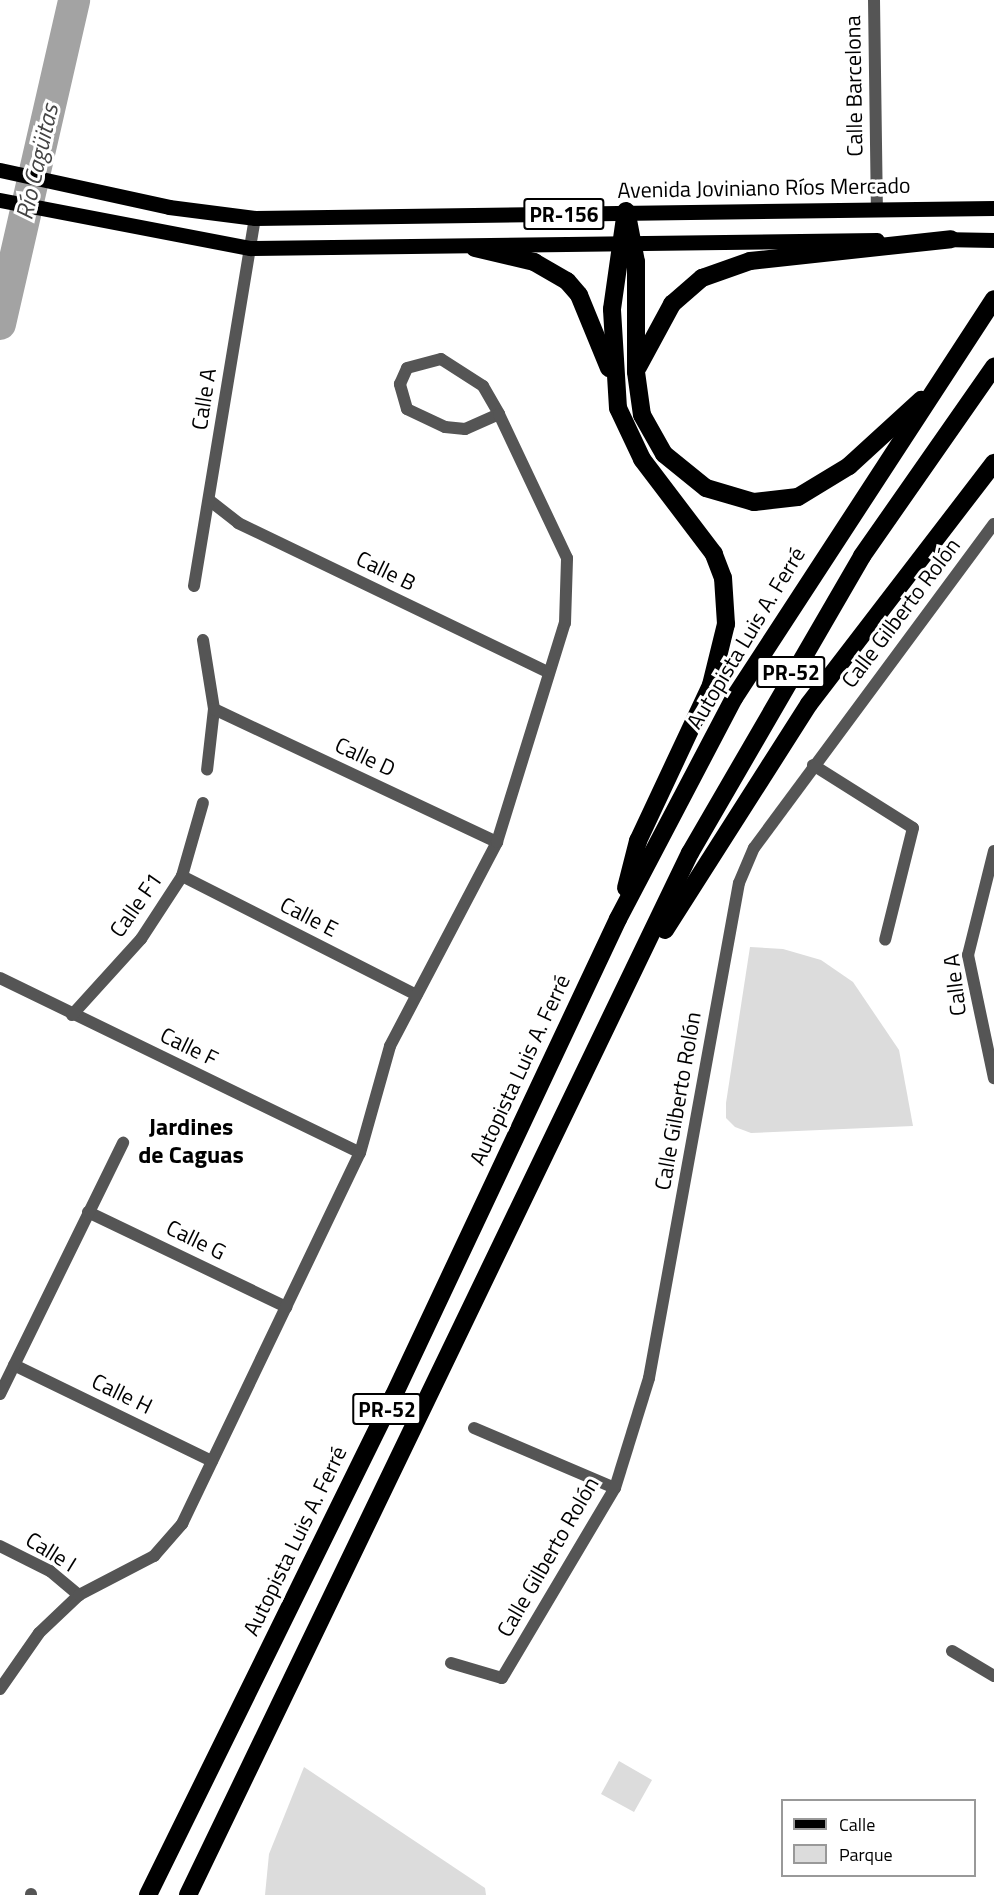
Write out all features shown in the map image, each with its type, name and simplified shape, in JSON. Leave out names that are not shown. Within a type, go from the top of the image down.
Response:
[{"type":"highway","points":[[626,211],[626,243],[636,372],[642,415],[664,454],[706,488],[754,502],[798,497],[822,486],[929,394]]},
{"type":"highway","points":[[636,372],[672,304],[702,278],[750,261],[951,239]]},
{"type":"highway","points":[[614,382],[612,309],[626,243]]},
{"type":"highway","points":[[475,248],[534,262],[567,281],[593,326],[614,382],[631,442],[714,554],[723,578],[726,624],[711,685],[638,842],[618,919]]},
{"type":"highway","name":"Autopista Luis A. Ferré","points":[[148,1895],[394,1395],[618,919],[734,698],[929,394],[994,299]]},
{"type":"highway","name":"PR-52","points":[[188,1895],[623,998],[690,853],[806,647],[994,366]]},
{"type":"highway","points":[[623,998],[786,736],[870,619],[994,463]]},
{"type":"main road","name":"Avenida Joviniano Ríos Mercado","points":[[0,170],[136,200],[255,218],[451,219],[626,211],[994,208]]},
{"type":"main road","name":"PR-156","points":[[0,200],[136,229],[250,248],[475,248],[626,243],[994,240]]},
{"type":"street","name":"Calle Barcelona","points":[[874,0],[877,208]]},
{"type":"street","name":"Calle A","points":[[194,586],[255,218]]},
{"type":"street","points":[[0,1689],[39,1633],[79,1595],[154,1556],[182,1524],[360,1153],[390,1046],[498,842],[565,623],[567,558],[499,414],[483,386],[441,359],[407,369],[400,384],[407,409],[445,427],[465,429],[499,414]]},
{"type":"street","name":"Calle B","points":[[209,500],[238,524],[549,673]]},
{"type":"street","name":"Calle Gilberto Rolón","points":[[451,1663],[502,1678],[615,1488],[649,1378],[739,884],[771,819],[994,524]]},
{"type":"street","points":[[203,640],[214,709],[207,770]]},
{"type":"street","name":"Calle D","points":[[214,709],[498,842]]},
{"type":"street","points":[[813,765],[913,828],[885,940]]},
{"type":"street","name":"Calle F1","points":[[72,1015],[141,939],[182,876],[203,803]]},
{"type":"street","name":"Calle A","points":[[994,851],[988,894],[968,955],[994,1078]]},
{"type":"street","name":"Calle E","points":[[182,876],[417,995]]},
{"type":"street","name":"Calle F","points":[[0,978],[360,1153]]},
{"type":"street","points":[[0,1394],[123,1143]]},
{"type":"street","name":"Calle G","points":[[88,1212],[286,1307]]},
{"type":"street","name":"Calle H","points":[[15,1365],[212,1461]]},
{"type":"street","points":[[474,1428],[615,1488]]},
{"type":"street","name":"Calle I","points":[[0,1546],[50,1571],[79,1595]]},
{"type":"street","points":[[952,1651],[994,1676]]},
{"type":"green space","points":[[750,947],[783,949],[821,960],[853,982],[899,1050],[913,1126],[751,1133],[735,1127],[726,1118],[726,1103]]},
{"type":"green space","points":[[619,1761],[652,1780],[634,1812],[601,1794]]},
{"type":"green space","points":[[304,1767],[485,1888],[486,1895],[265,1895],[269,1854]]},
{"type":"waterway","name":"Río Cagüitas","points":[[0,324],[74,0]]},
{"type":"district","name":"Jardines de Caguas","points":[[191,1141]]}]
